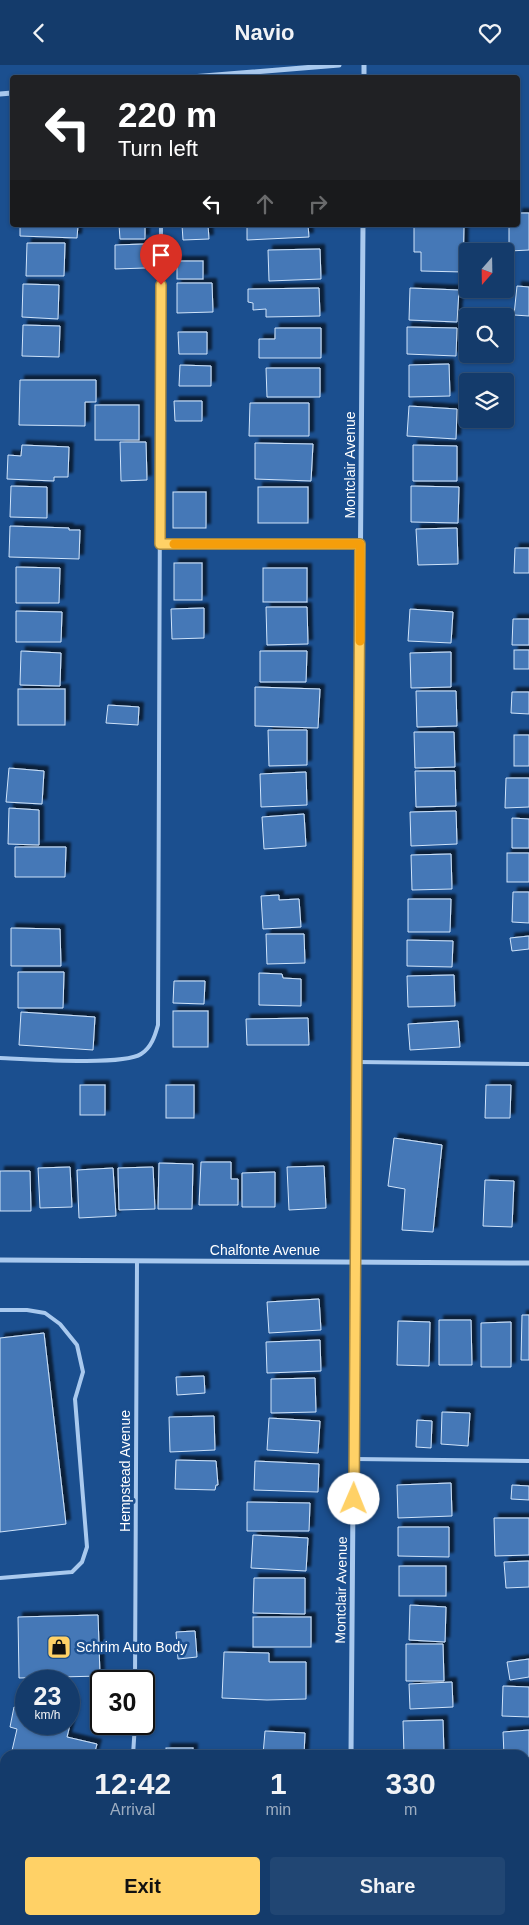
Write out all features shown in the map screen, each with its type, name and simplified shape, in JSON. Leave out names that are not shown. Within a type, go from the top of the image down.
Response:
[{"type":"street","points":[[216,75],[340,65]]},
{"type":"street","name":"Montclair Avenue","points":[[351,1750],[362,227]]},
{"type":"street","name":"Chalfonte Avenue","points":[[0,1260],[529,1263]]},
{"type":"lane","points":[[0,1059],[122,1060],[141,1054],[153,1041],[158,1025],[161,227]]},
{"type":"lane","points":[[160,544],[360,544]]},
{"type":"lane","points":[[357,1062],[529,1064]]},
{"type":"lane","name":"Hempstead Avenue","points":[[135,1670],[137,1261]]},
{"type":"lane","points":[[0,1310],[27,1310],[45,1313],[60,1324],[77,1345],[84,1372],[75,1399],[87,1547],[82,1561],[72,1571],[0,1578]]},
{"type":"lane","points":[[354,1459],[529,1461]]},
{"type":"lane","points":[[133,1750],[134,1735]]},
{"type":"building","points":[[520,213],[529,213],[529,250],[514,251],[514,243],[509,243],[509,227],[520,227]]},
{"type":"building","points":[[20,227],[78,227],[77,238],[20,236]]},
{"type":"building","points":[[119,227],[145,227],[145,239],[120,239]]},
{"type":"building","points":[[182,227],[208,227],[209,239],[183,240]]},
{"type":"building","points":[[247,227],[308,227],[309,237],[247,240]]},
{"type":"building","points":[[414,227],[464,227],[464,243],[459,243],[459,272],[421,271],[421,252],[414,252]]},
{"type":"building","points":[[27,243],[65,243],[64,276],[26,276]]},
{"type":"building","points":[[144,244],[145,268],[115,269],[115,245]]},
{"type":"building","points":[[320,249],[321,279],[269,281],[268,250]]},
{"type":"building","points":[[177,261],[203,261],[203,279],[177,279]]},
{"type":"building","points":[[177,283],[212,283],[213,312],[177,313]]},
{"type":"building","points":[[23,284],[59,285],[58,319],[22,317]]},
{"type":"building","points":[[517,286],[529,287],[529,316],[514,315]]},
{"type":"building","points":[[319,288],[320,316],[266,317],[266,309],[253,310],[253,303],[248,302],[248,289]]},
{"type":"building","points":[[410,288],[459,290],[457,322],[409,320]]},
{"type":"building","points":[[23,325],[60,326],[59,357],[22,356]]},
{"type":"building","points":[[407,327],[457,328],[456,356],[407,354]]},
{"type":"building","points":[[275,328],[321,328],[321,358],[259,358],[259,339],[275,339]]},
{"type":"building","points":[[178,332],[207,332],[207,354],[179,354]]},
{"type":"building","points":[[449,364],[450,396],[409,397],[409,365]]},
{"type":"building","points":[[180,365],[211,366],[211,386],[179,386]]},
{"type":"building","points":[[266,368],[320,368],[320,397],[267,397]]},
{"type":"building","points":[[20,380],[96,380],[96,402],[85,402],[85,426],[19,425]]},
{"type":"building","points":[[174,401],[202,401],[202,421],[175,421]]},
{"type":"building","points":[[250,403],[309,403],[309,436],[249,436]]},
{"type":"building","points":[[95,405],[139,405],[139,440],[95,440]]},
{"type":"building","points":[[409,406],[457,409],[456,439],[407,436]]},
{"type":"building","points":[[120,442],[146,442],[147,480],[121,481]]},
{"type":"building","points":[[255,443],[313,444],[311,481],[255,479]]},
{"type":"building","points":[[22,445],[69,447],[68,477],[54,477],[54,481],[7,479],[8,455],[21,456]]},
{"type":"building","points":[[413,445],[457,446],[457,481],[413,481]]},
{"type":"building","points":[[11,486],[47,487],[47,518],[10,517]]},
{"type":"building","points":[[411,486],[459,487],[458,523],[411,522]]},
{"type":"building","points":[[258,487],[308,487],[308,523],[258,523]]},
{"type":"building","points":[[173,492],[206,492],[206,528],[173,528]]},
{"type":"building","points":[[10,526],[80,530],[79,559],[9,557]]},
{"type":"building","points":[[457,528],[458,564],[418,565],[416,529]]},
{"type":"building","points":[[515,548],[529,548],[529,573],[514,573]]},
{"type":"building","points":[[174,563],[202,563],[202,600],[174,600]]},
{"type":"building","points":[[16,567],[60,568],[59,603],[16,603]]},
{"type":"building","points":[[263,568],[307,568],[307,602],[263,602]]},
{"type":"building","points":[[266,607],[307,607],[308,644],[267,645]]},
{"type":"building","points":[[204,608],[204,638],[172,639],[171,609]]},
{"type":"building","points":[[410,609],[453,612],[451,643],[408,641]]},
{"type":"building","points":[[16,611],[62,612],[61,642],[16,642]]},
{"type":"building","points":[[513,619],[529,619],[529,645],[512,645]]},
{"type":"building","points":[[514,650],[529,650],[529,669],[514,669]]},
{"type":"building","points":[[21,651],[61,653],[60,686],[20,685]]},
{"type":"building","points":[[260,651],[307,651],[306,682],[260,682]]},
{"type":"building","points":[[451,652],[451,687],[411,688],[410,653]]},
{"type":"building","points":[[255,687],[320,689],[318,728],[255,726]]},
{"type":"building","points":[[18,689],[65,689],[65,725],[18,725]]},
{"type":"building","points":[[416,691],[456,691],[457,726],[417,727]]},
{"type":"building","points":[[512,692],[529,692],[529,714],[511,713]]},
{"type":"building","points":[[108,705],[139,707],[138,725],[106,723]]},
{"type":"building","points":[[268,730],[307,730],[307,765],[269,766]]},
{"type":"building","points":[[414,732],[454,732],[455,767],[415,768]]},
{"type":"building","points":[[514,735],[529,735],[529,766],[514,766]]},
{"type":"building","points":[[9,768],[44,771],[42,804],[6,802]]},
{"type":"building","points":[[415,771],[455,771],[456,806],[416,807]]},
{"type":"building","points":[[306,772],[307,805],[261,807],[260,774]]},
{"type":"building","points":[[506,778],[529,778],[529,807],[505,808]]},
{"type":"building","points":[[9,808],[39,810],[39,845],[8,844]]},
{"type":"building","points":[[456,811],[457,844],[411,846],[410,812]]},
{"type":"building","points":[[304,814],[306,846],[264,849],[262,817]]},
{"type":"building","points":[[512,818],[529,819],[529,848],[512,848]]},
{"type":"building","points":[[15,847],[66,847],[65,877],[15,877]]},
{"type":"building","points":[[507,853],[529,853],[529,882],[507,882]]},
{"type":"building","points":[[451,854],[452,889],[412,890],[411,855]]},
{"type":"building","points":[[513,892],[529,892],[529,923],[512,922]]},
{"type":"building","points":[[279,895],[279,900],[299,899],[301,927],[263,929],[261,896]]},
{"type":"building","points":[[408,899],[451,899],[450,932],[408,932]]},
{"type":"building","points":[[11,928],[60,929],[61,966],[11,966]]},
{"type":"building","points":[[266,934],[304,934],[305,963],[267,964]]},
{"type":"building","points":[[529,936],[529,949],[512,951],[510,938]]},
{"type":"building","points":[[407,940],[453,941],[452,967],[407,966]]},
{"type":"building","points":[[18,972],[64,972],[63,1008],[18,1008]]},
{"type":"building","points":[[259,973],[282,974],[283,978],[301,979],[301,1006],[259,1005]]},
{"type":"building","points":[[454,975],[455,1006],[408,1007],[407,976]]},
{"type":"building","points":[[174,981],[205,981],[204,1004],[173,1003]]},
{"type":"building","points":[[173,1011],[208,1011],[208,1047],[173,1047]]},
{"type":"building","points":[[21,1012],[95,1017],[93,1050],[19,1045]]},
{"type":"building","points":[[308,1018],[309,1045],[247,1045],[246,1019]]},
{"type":"building","points":[[458,1021],[460,1047],[410,1050],[408,1024]]},
{"type":"building","points":[[80,1085],[105,1085],[105,1115],[80,1115]]},
{"type":"building","points":[[166,1085],[194,1085],[194,1118],[166,1118]]},
{"type":"building","points":[[486,1085],[511,1085],[510,1118],[485,1118]]},
{"type":"building","points":[[394,1138],[442,1145],[433,1232],[402,1230],[405,1189],[388,1186]]},
{"type":"building","points":[[201,1162],[231,1162],[231,1179],[238,1179],[238,1205],[199,1205]]},
{"type":"building","points":[[159,1163],[193,1164],[192,1209],[158,1209]]},
{"type":"building","points":[[324,1166],[326,1208],[289,1210],[287,1167]]},
{"type":"building","points":[[70,1167],[72,1207],[40,1208],[38,1168]]},
{"type":"building","points":[[153,1167],[155,1209],[119,1210],[118,1168]]},
{"type":"building","points":[[113,1168],[116,1216],[79,1218],[77,1170]]},
{"type":"building","points":[[0,1171],[30,1171],[31,1211],[0,1211]]},
{"type":"building","points":[[275,1172],[275,1207],[242,1207],[242,1173]]},
{"type":"building","points":[[485,1180],[514,1181],[512,1227],[483,1226]]},
{"type":"building","points":[[319,1299],[321,1330],[269,1333],[267,1302]]},
{"type":"building","points":[[522,1315],[529,1315],[529,1360],[521,1360]]},
{"type":"building","points":[[439,1320],[471,1320],[472,1365],[439,1365]]},
{"type":"building","points":[[398,1321],[430,1322],[429,1366],[397,1365]]},
{"type":"building","points":[[511,1322],[511,1367],[481,1367],[481,1323]]},
{"type":"building","points":[[44,1333],[66,1524],[0,1532],[0,1338]]},
{"type":"building","points":[[320,1340],[321,1371],[267,1373],[266,1342]]},
{"type":"building","points":[[204,1376],[205,1393],[177,1395],[176,1377]]},
{"type":"building","points":[[315,1378],[316,1412],[271,1413],[271,1379]]},
{"type":"building","points":[[442,1412],[470,1413],[468,1446],[441,1444]]},
{"type":"building","points":[[214,1416],[215,1450],[170,1452],[169,1417]]},
{"type":"building","points":[[269,1418],[320,1421],[318,1453],[267,1450]]},
{"type":"building","points":[[417,1420],[432,1421],[431,1448],[416,1447]]},
{"type":"building","points":[[176,1460],[216,1461],[218,1485],[216,1485],[215,1490],[175,1489]]},
{"type":"building","points":[[255,1461],[319,1464],[318,1492],[254,1490]]},
{"type":"building","points":[[451,1483],[452,1516],[398,1518],[397,1485]]},
{"type":"building","points":[[512,1485],[529,1486],[529,1500],[511,1499]]},
{"type":"building","points":[[247,1502],[310,1503],[309,1531],[247,1531]]},
{"type":"building","points":[[494,1518],[529,1518],[529,1555],[495,1556]]},
{"type":"building","points":[[398,1527],[449,1527],[449,1557],[398,1556]]},
{"type":"building","points":[[253,1535],[308,1538],[306,1571],[251,1568]]},
{"type":"building","points":[[529,1561],[529,1587],[506,1588],[504,1562]]},
{"type":"building","points":[[399,1566],[446,1566],[446,1596],[399,1596]]},
{"type":"building","points":[[254,1578],[305,1578],[305,1614],[253,1613]]},
{"type":"building","points":[[410,1605],[446,1607],[445,1642],[409,1640]]},
{"type":"building","name":"Schrim Auto Body","points":[[98,1615],[100,1670],[90,1670],[90,1676],[80,1676],[80,1670],[19,1670],[18,1617]]},
{"type":"building","points":[[253,1617],[311,1617],[311,1647],[253,1647]]},
{"type":"building","points":[[195,1631],[197,1657],[178,1659],[176,1632]]},
{"type":"building","points":[[406,1644],[443,1644],[444,1681],[406,1681]]},
{"type":"building","points":[[224,1652],[269,1653],[269,1662],[306,1662],[306,1699],[222,1698]]},
{"type":"building","points":[[529,1659],[529,1677],[510,1680],[507,1662]]},
{"type":"building","points":[[452,1682],[453,1707],[410,1709],[409,1684]]},
{"type":"building","points":[[503,1686],[529,1687],[529,1717],[502,1716]]},
{"type":"building","points":[[15,1707],[15,1728],[10,1727]]},
{"type":"building","points":[[443,1720],[444,1750],[404,1750],[403,1721]]},
{"type":"building","points":[[529,1730],[529,1750],[504,1750],[503,1732]]},
{"type":"building","points":[[265,1731],[305,1733],[304,1750],[263,1750]]},
{"type":"building","points":[[16,1735],[67,1735],[67,1737],[97,1744],[95,1750],[12,1750]]},
{"type":"building","points":[[166,1748],[193,1748],[193,1750],[166,1750]]},
{"type":"slow traffic","points":[[174,544],[360,544],[360,641]]},
{"type":"place","name":"Schrim Auto Body","points":[[59,1647]]},
{"type":"route","points":[[161,285],[160,544],[360,544],[354,1499]]}]
